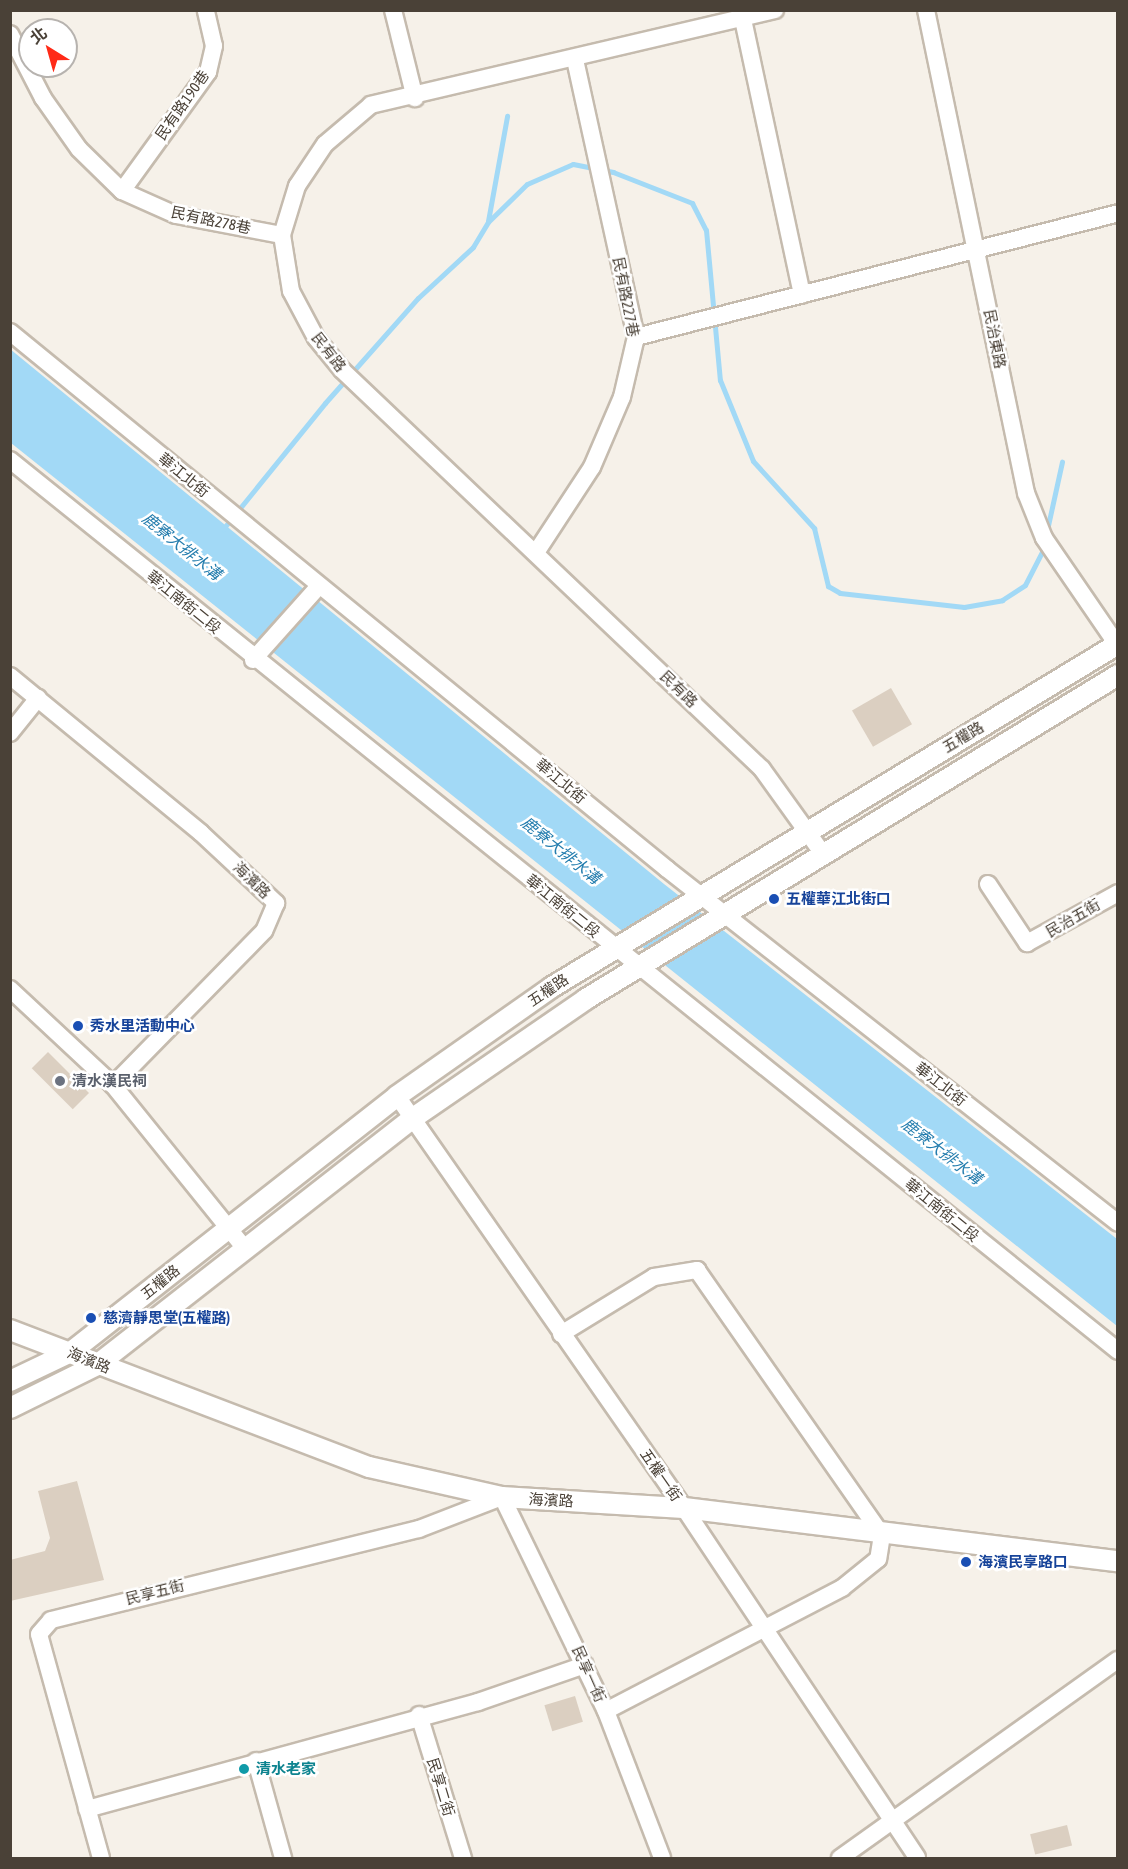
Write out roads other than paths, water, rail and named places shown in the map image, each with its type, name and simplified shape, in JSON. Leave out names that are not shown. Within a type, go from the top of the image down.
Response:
[{"type":"street","name":"民有路190巷","points":[[122,191],[208,72],[214,46],[206,10]]},
{"type":"street","points":[[393,10],[415,98]]},
{"type":"street","name":"民有路","points":[[775,10],[742,15],[575,60],[415,98],[371,105],[325,144],[297,186],[282,235],[291,291],[316,338],[342,370],[537,551],[762,769],[823,854]]},
{"type":"street","name":"民治東路","points":[[926,10],[978,251],[1026,493],[1044,538],[1117,645]]},
{"type":"street","points":[[742,15],[801,295]]},
{"type":"street","name":"民有路278巷","points":[[10,34],[49,106],[79,149],[122,191],[176,215],[282,235]]},
{"type":"street","name":"民有路227巷","points":[[537,551],[592,467],[622,397],[636,337],[575,60]]},
{"type":"street","points":[[636,337],[978,251],[1118,213]]},
{"type":"street","name":"華江北街","points":[[10,332],[317,589],[698,897],[719,917],[1118,1223]]},
{"type":"street","name":"華江南街二段","points":[[10,460],[621,944],[1118,1351]]},
{"type":"street","points":[[257,656],[317,589]]},
{"type":"street","name":"五權路","points":[[10,1381],[71,1352],[397,1096],[621,944],[1117,645]]},
{"type":"street","name":"五權路","points":[[10,1408],[97,1365],[246,1251],[413,1118],[644,963],[1118,675]]},
{"type":"street","name":"海濱路","points":[[10,676],[276,903],[264,931],[113,1085]]},
{"type":"street","points":[[10,733],[38,698]]},
{"type":"street","name":"民治五街","points":[[988,884],[1027,943],[1118,893]]},
{"type":"street","points":[[10,989],[113,1085],[246,1251]]},
{"type":"street","name":"五權一街","points":[[397,1096],[684,1508],[763,1632],[917,1858]]},
{"type":"street","points":[[561,1334],[654,1277],[698,1270],[882,1535],[878,1559],[866,1570],[763,1632],[606,1711]]},
{"type":"street","name":"海濱路","points":[[10,1330],[71,1352],[97,1365],[202,1399],[369,1467],[502,1497],[684,1508],[882,1535],[1118,1561]]},
{"type":"street","name":"民享一街","points":[[502,1497],[606,1711],[662,1858]]},
{"type":"street","name":"民享五街","points":[[101,1858],[39,1634],[51,1620],[419,1529],[502,1497]]},
{"type":"street","points":[[840,1858],[895,1823],[1118,1660]]},
{"type":"street","points":[[87,1809],[419,1715],[478,1702],[585,1665]]},
{"type":"street","name":"民享二街","points":[[419,1715],[463,1858]]},
{"type":"street","points":[[255,1761],[283,1858]]},
{"type":"water","name":"鹿寮大排水溝","points":[[10,349],[664,884],[1117,1239],[1117,1326],[11,443]]},
{"type":"waterway","points":[[488,221],[507,116]]},
{"type":"waterway","points":[[223,529],[325,403],[418,298],[473,247],[488,222],[527,184],[573,164],[613,172],[692,203],[706,230],[720,380],[753,461],[814,528],[828,586],[840,593],[964,607],[1002,600],[1025,585],[1045,546]]},
{"type":"waterway","points":[[1047,530],[1062,462]]},
{"type":"place","name":"五權華江北街口","points":[[774,899]]},
{"type":"place","name":"秀水里活動中心","points":[[78,1026]]},
{"type":"place","name":"清水漢民祠","points":[[60,1081]]},
{"type":"place","name":"慈濟靜思堂(五權路)","points":[[91,1318]]},
{"type":"place","name":"海濱民享路口","points":[[966,1562]]},
{"type":"place","name":"清水老家","points":[[244,1769]]}]
